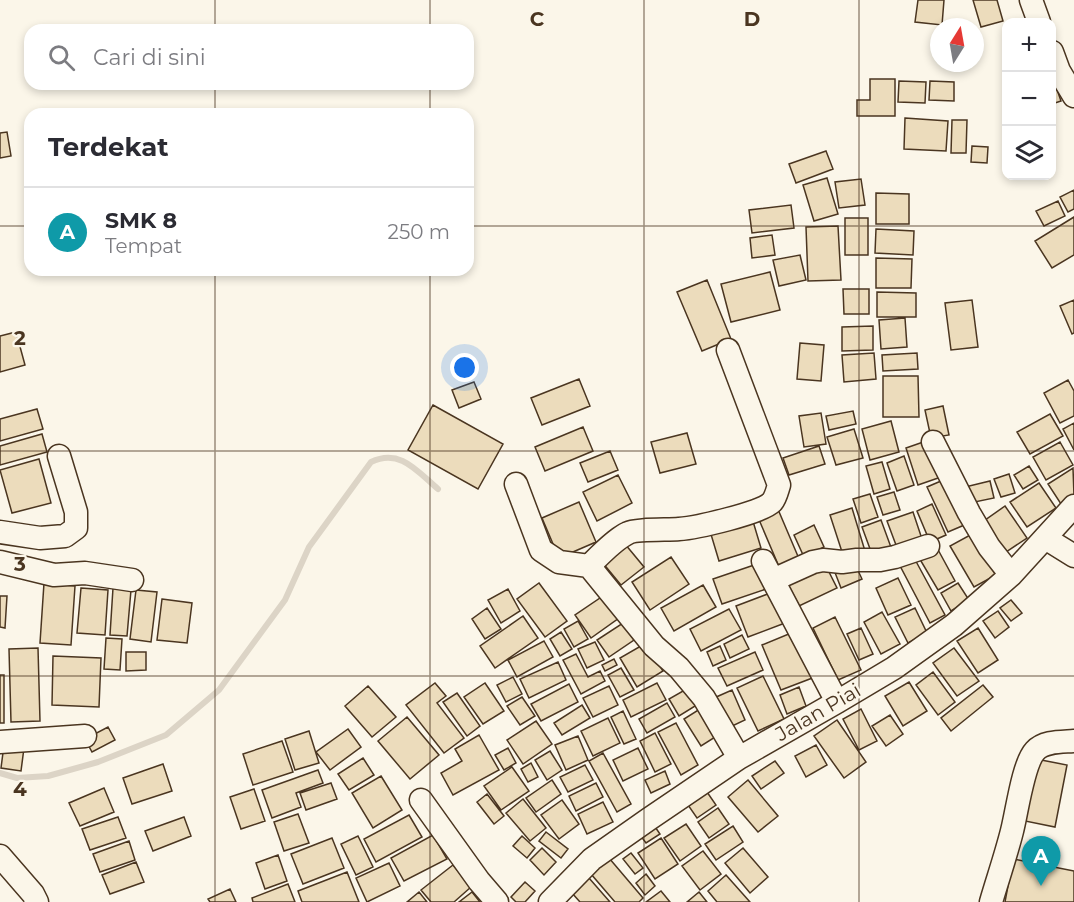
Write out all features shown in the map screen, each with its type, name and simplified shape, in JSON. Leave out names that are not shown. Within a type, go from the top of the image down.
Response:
[{"type":"street","points":[[1030,0],[1037,18]]},
{"type":"street","points":[[1056,63],[1074,96]]},
{"type":"street","points":[[589,566],[629,532],[682,529],[746,514],[770,504],[773,500],[778,485],[728,350]]},
{"type":"street","points":[[933,441],[969,513],[989,547],[1011,574]]},
{"type":"street","points":[[0,532],[40,538],[65,536],[76,528],[76,512],[59,456]]},
{"type":"street","points":[[516,484],[541,550],[559,562],[589,566],[654,646],[680,668],[704,698],[739,758]]},
{"type":"street","name":"Jalan Piai","points":[[550,902],[592,859],[739,758],[894,668],[954,625],[1011,574],[1074,506]]},
{"type":"street","points":[[1045,538],[1074,556]]},
{"type":"street","points":[[837,702],[768,570],[823,560],[842,562],[880,560],[928,546]]},
{"type":"street","points":[[0,562],[54,574],[86,573],[132,580]]},
{"type":"street","points":[[0,742],[85,736]]},
{"type":"street","points":[[991,902],[1012,831],[1028,762],[1035,750],[1045,745],[1074,741]]},
{"type":"street","points":[[422,800],[479,881],[497,902]]},
{"type":"street","points":[[0,856],[33,894],[37,902]]},
{"type":"building","points":[[918,0],[944,0],[943,18],[930,18],[930,24],[915,22]]},
{"type":"building","points":[[973,0],[997,0],[1002,21],[984,26],[984,18],[978,18]]},
{"type":"building","points":[[870,79],[895,79],[895,116],[857,116],[857,100],[870,100]]},
{"type":"building","points":[[899,81],[926,82],[925,103],[898,102]]},
{"type":"building","points":[[930,81],[954,82],[954,101],[929,100]]},
{"type":"building","points":[[1056,87],[1061,101],[1056,103]]},
{"type":"building","points":[[905,118],[948,121],[946,151],[904,149]]},
{"type":"building","points":[[952,120],[967,120],[966,153],[951,153]]},
{"type":"building","points":[[7,132],[11,156],[0,158],[0,133]]},
{"type":"building","points":[[972,146],[988,147],[987,163],[971,162]]},
{"type":"building","points":[[826,151],[833,169],[796,183],[789,164]]},
{"type":"building","points":[[827,178],[838,214],[814,221],[803,185]]},
{"type":"building","points":[[861,179],[865,205],[839,208],[835,182]]},
{"type":"building","points":[[1074,190],[1074,209],[1068,212],[1060,197]]},
{"type":"building","points":[[876,193],[909,194],[909,224],[876,224]]},
{"type":"building","points":[[1058,201],[1065,216],[1044,226],[1036,211]]},
{"type":"building","points":[[791,205],[794,228],[752,233],[749,210]]},
{"type":"building","points":[[1074,217],[1074,255],[1052,268],[1035,241]]},
{"type":"building","points":[[845,218],[868,218],[868,255],[845,255]]},
{"type":"building","points":[[838,226],[841,280],[808,281],[806,227]]},
{"type":"building","points":[[876,229],[914,231],[913,255],[875,253]]},
{"type":"building","points":[[772,235],[775,255],[752,258],[750,238]]},
{"type":"building","points":[[800,255],[806,280],[779,286],[773,260]]},
{"type":"building","points":[[876,258],[912,259],[911,288],[876,288]]},
{"type":"building","points":[[770,272],[780,310],[731,322],[721,284]]},
{"type":"building","points":[[707,280],[731,339],[702,351],[677,292]]},
{"type":"building","points":[[843,289],[869,289],[869,314],[844,314]]},
{"type":"building","points":[[877,292],[916,293],[916,317],[877,317]]},
{"type":"building","points":[[972,300],[978,347],[951,350],[945,303]]},
{"type":"building","points":[[1074,300],[1074,333],[1072,334],[1060,306]]},
{"type":"building","points":[[905,318],[907,347],[881,349],[879,320]]},
{"type":"building","points":[[873,326],[873,350],[842,351],[842,327]]},
{"type":"building","points":[[16,332],[25,365],[0,372],[0,336]]},
{"type":"building","points":[[800,343],[824,345],[821,381],[797,379]]},
{"type":"building","points":[[874,353],[876,379],[844,382],[842,355]]},
{"type":"building","points":[[917,353],[918,369],[883,371],[882,355]]},
{"type":"building","points":[[883,376],[918,376],[919,417],[883,417]]},
{"type":"building","points":[[579,379],[590,406],[542,425],[531,398]]},
{"type":"building","points":[[1068,380],[1074,391],[1074,416],[1060,423],[1044,393]]},
{"type":"building","points":[[474,382],[481,399],[459,408],[452,390]]},
{"type":"building","points":[[433,405],[503,444],[478,489],[408,450]]},
{"type":"building","points":[[943,406],[949,435],[931,438],[925,410]]},
{"type":"building","points":[[37,409],[43,429],[0,441],[0,419]]},
{"type":"building","points":[[853,411],[856,424],[829,430],[826,416]]},
{"type":"building","points":[[821,413],[826,444],[804,447],[799,416]]},
{"type":"building","points":[[1050,414],[1063,436],[1030,454],[1017,432]]},
{"type":"building","points":[[891,421],[899,452],[870,460],[862,429]]},
{"type":"building","points":[[1074,423],[1074,450],[1063,429]]},
{"type":"building","points":[[583,427],[593,451],[545,471],[535,447]]},
{"type":"building","points":[[854,429],[863,458],[836,465],[827,437]]},
{"type":"building","points":[[687,433],[696,464],[660,473],[651,442]]},
{"type":"building","points":[[42,434],[47,452],[0,465],[0,446]]},
{"type":"building","points":[[929,440],[941,477],[918,485],[906,448]]},
{"type":"building","points":[[1060,442],[1073,465],[1046,480],[1033,457]]},
{"type":"building","points":[[819,446],[825,464],[789,475],[783,458]]},
{"type":"building","points":[[610,451],[618,470],[588,482],[580,463]]},
{"type":"building","points":[[904,456],[914,485],[897,491],[887,463]]},
{"type":"building","points":[[39,459],[51,503],[12,513],[0,470]]},
{"type":"building","points":[[882,462],[890,489],[874,494],[866,466]]},
{"type":"building","points":[[1029,466],[1038,480],[1023,489],[1014,475]]},
{"type":"building","points":[[1073,468],[1074,496],[1061,504],[1048,484]]},
{"type":"building","points":[[1009,474],[1015,493],[1001,497],[994,479]]},
{"type":"building","points":[[618,475],[632,503],[597,521],[583,492]]},
{"type":"building","points":[[948,478],[969,523],[948,532],[927,487]]},
{"type":"building","points":[[990,481],[994,498],[970,503],[965,487]]},
{"type":"building","points":[[1039,483],[1056,508],[1027,527],[1010,502]]},
{"type":"building","points":[[894,492],[900,510],[883,515],[877,497]]},
{"type":"building","points":[[870,494],[878,517],[861,523],[853,499]]},
{"type":"building","points":[[579,502],[596,542],[559,558],[542,518]]},
{"type":"building","points":[[932,504],[946,535],[930,542],[917,511]]},
{"type":"building","points":[[1005,506],[1027,538],[1003,554],[981,523]]},
{"type":"building","points":[[777,507],[800,561],[780,569],[757,515]]},
{"type":"building","points":[[852,508],[865,551],[844,558],[830,515]]},
{"type":"building","points":[[913,512],[924,545],[899,553],[887,521]]},
{"type":"building","points":[[752,518],[761,548],[719,561],[710,531]]},
{"type":"building","points":[[881,520],[892,550],[873,557],[862,527]]},
{"type":"building","points":[[814,525],[824,547],[804,557],[794,535]]},
{"type":"building","points":[[972,534],[996,575],[974,587],[950,546]]},
{"type":"building","points":[[625,544],[644,567],[621,585],[602,562]]},
{"type":"building","points":[[936,546],[955,581],[938,590],[918,556]]},
{"type":"building","points":[[912,554],[945,615],[930,623],[898,562]]},
{"type":"building","points":[[671,557],[689,584],[650,610],[632,582]]},
{"type":"building","points":[[854,562],[862,579],[841,588],[834,570]]},
{"type":"building","points":[[760,563],[769,588],[722,604],[713,579]]},
{"type":"building","points":[[826,566],[837,588],[799,606],[788,584]]},
{"type":"building","points":[[898,578],[911,605],[888,615],[876,588]]},
{"type":"building","points":[[44,583],[75,586],[71,645],[40,643]]},
{"type":"building","points":[[539,583],[567,621],[545,637],[517,599]]},
{"type":"building","points":[[958,583],[969,600],[951,611],[941,593]]},
{"type":"building","points":[[703,585],[716,607],[674,631],[661,608]]},
{"type":"building","points":[[81,588],[108,590],[105,635],[77,633]]},
{"type":"building","points":[[113,588],[131,590],[127,636],[110,635]]},
{"type":"building","points":[[508,589],[520,611],[501,623],[488,600]]},
{"type":"building","points":[[136,590],[157,592],[151,642],[130,639]]},
{"type":"building","points":[[773,592],[785,623],[748,637],[736,606]]},
{"type":"building","points":[[0,596],[7,596],[5,628],[0,627]]},
{"type":"building","points":[[603,596],[619,618],[591,638],[575,615]]},
{"type":"building","points":[[162,599],[192,603],[187,643],[157,640]]},
{"type":"building","points":[[1011,600],[1022,613],[1011,621],[1000,608]]},
{"type":"building","points":[[487,608],[501,629],[485,639],[472,619]]},
{"type":"building","points":[[915,608],[927,633],[908,643],[895,617]]},
{"type":"building","points":[[729,609],[741,630],[701,651],[690,629]]},
{"type":"building","points":[[998,611],[1009,627],[995,638],[983,621]]},
{"type":"building","points":[[882,612],[900,644],[881,654],[864,622]]},
{"type":"building","points":[[523,616],[538,638],[495,668],[480,646]]},
{"type":"building","points":[[835,617],[861,670],[838,680],[813,628]]},
{"type":"building","points":[[578,621],[588,639],[574,647],[564,629]]},
{"type":"building","points":[[623,623],[634,640],[609,657],[597,640]]},
{"type":"building","points":[[861,628],[873,654],[859,660],[847,634]]},
{"type":"building","points":[[978,628],[998,660],[978,673],[957,641]]},
{"type":"building","points":[[796,631],[815,677],[781,690],[762,645]]},
{"type":"building","points":[[561,632],[572,649],[560,656],[550,639]]},
{"type":"building","points":[[742,635],[749,649],[730,658],[724,644]]},
{"type":"building","points":[[106,638],[122,639],[120,670],[104,669]]},
{"type":"building","points":[[544,641],[553,657],[517,677],[508,660]]},
{"type":"building","points":[[595,642],[604,660],[587,668],[578,649]]},
{"type":"building","points":[[646,643],[663,671],[637,687],[620,658]]},
{"type":"building","points":[[720,646],[726,660],[713,666],[707,652]]},
{"type":"building","points":[[38,648],[40,721],[11,722],[9,649]]},
{"type":"building","points":[[954,648],[979,681],[957,696],[933,663]]},
{"type":"building","points":[[126,652],[146,652],[146,670],[126,671]]},
{"type":"building","points":[[755,652],[763,670],[727,686],[718,668]]},
{"type":"building","points":[[576,654],[588,677],[600,671],[605,681],[581,694],[563,660]]},
{"type":"building","points":[[53,656],[101,658],[99,707],[52,705]]},
{"type":"building","points":[[614,659],[617,665],[605,671],[602,665]]},
{"type":"building","points":[[558,662],[566,680],[529,698],[520,679]]},
{"type":"building","points":[[621,668],[634,690],[620,697],[608,675]]},
{"type":"building","points":[[933,672],[955,702],[938,715],[916,685]]},
{"type":"building","points":[[0,675],[4,675],[4,723],[0,723]]},
{"type":"building","points":[[763,676],[784,719],[758,731],[737,688]]},
{"type":"building","points":[[513,677],[522,694],[506,702],[497,685]]},
{"type":"building","points":[[909,682],[927,711],[903,726],[885,696]]},
{"type":"building","points":[[435,683],[446,696],[437,703],[464,738],[444,753],[406,705]]},
{"type":"building","points":[[485,683],[504,711],[483,724],[464,697]]},
{"type":"building","points":[[657,683],[666,700],[631,717],[623,700]]},
{"type":"building","points":[[569,684],[578,702],[541,721],[531,704]]},
{"type":"building","points":[[983,685],[993,697],[951,731],[941,718]]},
{"type":"building","points":[[368,686],[396,717],[372,737],[345,706]]},
{"type":"building","points":[[609,686],[618,705],[593,717],[583,698]]},
{"type":"building","points":[[690,687],[700,703],[679,716],[669,699]]},
{"type":"building","points":[[799,687],[806,706],[787,714],[780,695]]},
{"type":"building","points":[[732,690],[745,720],[728,728],[714,698]]},
{"type":"building","points":[[457,693],[480,726],[467,736],[443,702]]},
{"type":"building","points":[[522,697],[535,716],[520,725],[507,706]]},
{"type":"building","points":[[667,703],[675,717],[647,733],[639,719]]},
{"type":"building","points":[[582,705],[590,718],[562,735],[554,723]]},
{"type":"building","points":[[703,707],[720,734],[701,746],[684,719]]},
{"type":"building","points":[[861,709],[877,741],[859,750],[843,719]]},
{"type":"building","points":[[623,711],[636,739],[624,744],[611,717]]},
{"type":"building","points":[[890,715],[903,734],[886,746],[872,726]]},
{"type":"building","points":[[407,717],[439,755],[410,779],[378,741]]},
{"type":"building","points":[[608,718],[620,743],[593,756],[581,731]]},
{"type":"building","points":[[837,720],[866,762],[844,778],[814,736]]},
{"type":"building","points":[[536,721],[552,744],[523,764],[507,740]]},
{"type":"building","points":[[676,723],[698,765],[681,775],[658,732]]},
{"type":"building","points":[[108,727],[115,740],[92,752],[85,739]]},
{"type":"building","points":[[348,729],[361,747],[330,770],[316,752]]},
{"type":"building","points":[[309,731],[319,763],[295,770],[285,739]]},
{"type":"building","points":[[655,733],[671,764],[655,772],[640,741]]},
{"type":"building","points":[[479,735],[499,770],[453,795],[441,773],[462,761],[455,749]]},
{"type":"building","points":[[578,736],[588,760],[566,770],[555,745]]},
{"type":"building","points":[[282,741],[293,772],[253,785],[243,754]]},
{"type":"building","points":[[4,745],[24,748],[21,771],[1,768]]},
{"type":"building","points":[[816,745],[827,765],[806,777],[795,756]]},
{"type":"building","points":[[508,748],[516,763],[504,770],[495,755]]},
{"type":"building","points":[[638,748],[648,769],[623,781],[613,760]]},
{"type":"building","points":[[550,751],[562,770],[547,780],[535,760]]},
{"type":"building","points":[[603,753],[631,804],[617,812],[589,761]]},
{"type":"building","points":[[363,758],[374,775],[349,790],[338,774]]},
{"type":"building","points":[[1036,759],[1067,765],[1055,827],[1025,821]]},
{"type":"building","points":[[775,761],[784,773],[761,789],[752,776]]},
{"type":"building","points":[[531,763],[538,777],[528,782],[521,769]]},
{"type":"building","points":[[163,764],[172,791],[132,804],[123,778]]},
{"type":"building","points":[[585,765],[593,780],[568,792],[560,777]]},
{"type":"building","points":[[512,767],[529,791],[501,810],[484,786]]},
{"type":"building","points":[[318,770],[323,783],[296,793],[301,807],[272,818],[262,790]]},
{"type":"building","points":[[665,771],[670,784],[651,793],[645,780]]},
{"type":"building","points":[[381,776],[402,810],[373,828],[352,793]]},
{"type":"building","points":[[552,780],[561,794],[536,812],[526,798]]},
{"type":"building","points":[[748,780],[778,816],[758,832],[728,797]]},
{"type":"building","points":[[331,783],[337,799],[306,810],[300,793]]},
{"type":"building","points":[[596,783],[603,797],[576,811],[569,796]]},
{"type":"building","points":[[104,788],[114,812],[80,826],[69,803]]},
{"type":"building","points":[[254,789],[265,821],[241,829],[230,797]]},
{"type":"building","points":[[707,792],[716,805],[697,818],[688,805]]},
{"type":"building","points":[[487,794],[504,816],[494,824],[477,802]]},
{"type":"building","points":[[523,799],[546,828],[530,841],[506,813]]},
{"type":"building","points":[[562,800],[579,824],[559,839],[541,815]]},
{"type":"building","points":[[603,802],[613,822],[587,834],[578,814]]},
{"type":"building","points":[[718,808],[729,824],[709,838],[698,822]]},
{"type":"building","points":[[298,814],[309,843],[284,851],[274,822]]},
{"type":"building","points":[[409,815],[422,837],[376,862],[364,839]]},
{"type":"building","points":[[118,817],[126,838],[90,850],[82,829]]},
{"type":"building","points":[[184,817],[191,836],[153,851],[145,831]]},
{"type":"building","points":[[651,821],[660,834],[646,843],[637,831]]},
{"type":"building","points":[[686,824],[701,846],[680,861],[664,838]]},
{"type":"building","points":[[733,826],[743,842],[716,860],[705,844]]},
{"type":"building","points":[[546,832],[568,849],[561,858],[539,841]]},
{"type":"building","points":[[433,835],[447,859],[404,881],[391,858]]},
{"type":"building","points":[[358,836],[373,867],[356,875],[341,844]]},
{"type":"building","points":[[522,836],[535,848],[527,858],[513,846]]},
{"type":"building","points":[[332,838],[344,868],[303,884],[291,854]]},
{"type":"building","points":[[661,838],[678,864],[655,879],[638,853]]},
{"type":"building","points":[[129,841],[135,860],[100,872],[93,854]]},
{"type":"building","points":[[542,848],[556,862],[544,875],[530,860]]},
{"type":"building","points":[[743,848],[768,877],[750,893],[725,863]]},
{"type":"building","points":[[703,851],[721,874],[700,890],[682,866]]},
{"type":"building","points":[[631,853],[643,868],[635,874],[623,859]]},
{"type":"building","points":[[278,855],[287,881],[265,889],[256,863]]},
{"type":"building","points":[[609,858],[643,898],[639,902],[615,902],[591,874]]},
{"type":"building","points":[[1013,859],[1074,871],[1074,902],[1005,902]]},
{"type":"building","points":[[136,862],[144,882],[110,894],[102,875]]},
{"type":"building","points":[[389,863],[400,886],[367,902],[356,878]]},
{"type":"building","points":[[453,865],[471,887],[454,902],[431,902],[421,890]]},
{"type":"building","points":[[347,872],[359,902],[302,902],[298,891]]},
{"type":"building","points":[[646,874],[655,886],[645,895],[636,883]]},
{"type":"building","points":[[726,875],[750,902],[717,902],[708,891]]},
{"type":"building","points":[[589,878],[610,902],[580,902],[572,893]]},
{"type":"building","points":[[525,882],[535,891],[525,902],[516,902],[511,897]]},
{"type":"building","points":[[288,884],[295,902],[253,902],[252,898]]},
{"type":"building","points":[[230,889],[236,902],[210,902],[208,899]]},
{"type":"building","points":[[661,891],[670,902],[646,902]]},
{"type":"building","points":[[419,892],[427,902],[407,902]]},
{"type":"building","points":[[472,892],[480,902],[459,902]]},
{"type":"building","points":[[699,892],[707,902],[687,902]]},
{"type":"waterway","points":[[0,773],[17,778],[48,776],[98,762],[166,735],[219,690],[285,600],[309,547],[371,462],[381,458],[399,460],[415,469],[438,489]]},
{"type":"place","name":"SMK 8","points":[[1041,886]]}]
